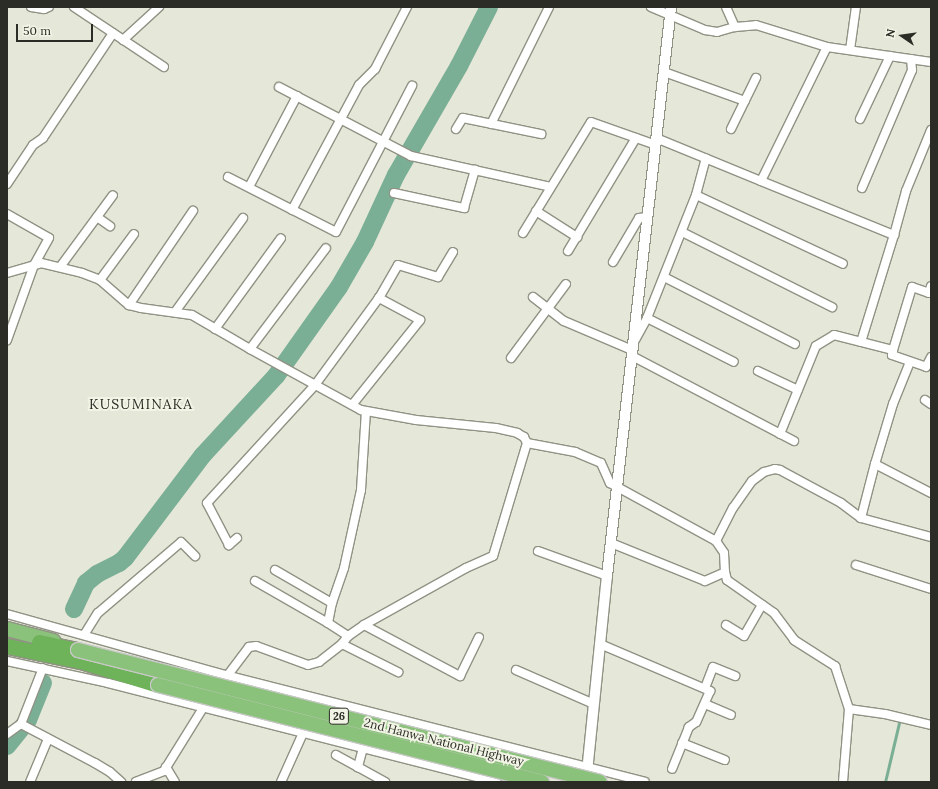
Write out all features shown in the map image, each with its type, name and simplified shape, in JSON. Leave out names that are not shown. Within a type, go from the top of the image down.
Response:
[{"type":"highway","name":"26","points":[[7,629],[51,640],[78,650]]},
{"type":"highway","name":"26","points":[[7,636],[78,650]]},
{"type":"highway","name":"26","points":[[7,646],[84,662],[158,685]]},
{"type":"highway","name":"2nd Hanwa National Highway","points":[[78,650],[600,782]]},
{"type":"highway","name":"26","points":[[7,652],[158,685]]},
{"type":"highway","name":"2nd Hanwa National Highway","points":[[158,685],[542,782]]},
{"type":"street","points":[[31,7],[49,7]]},
{"type":"street","points":[[74,7],[164,68]]},
{"type":"street","points":[[123,40],[159,7]]},
{"type":"street","points":[[292,210],[359,85],[375,69],[407,7]]},
{"type":"street","points":[[491,124],[550,7]]},
{"type":"street","points":[[651,7],[671,11],[705,30],[718,32],[735,26],[756,25],[827,47],[931,62]]},
{"type":"street","points":[[726,7],[735,26]]},
{"type":"street","points":[[850,50],[856,7]]},
{"type":"street","points":[[586,782],[610,543],[671,11]]},
{"type":"street","points":[[7,184],[33,145],[43,138],[113,33]]},
{"type":"street","points":[[761,181],[827,47]]},
{"type":"street","points":[[860,119],[890,56]]},
{"type":"street","points":[[862,188],[912,70],[911,59]]},
{"type":"street","points":[[664,72],[745,100]]},
{"type":"street","points":[[731,129],[756,78]]},
{"type":"street","points":[[279,86],[411,156],[551,187]]},
{"type":"street","points":[[228,177],[336,232],[412,86]]},
{"type":"street","points":[[248,187],[297,96]]},
{"type":"street","points":[[456,129],[463,118],[542,134]]},
{"type":"street","points":[[523,233],[591,122],[636,138],[656,142],[706,158],[894,235]]},
{"type":"street","points":[[861,342],[906,191],[931,130]]},
{"type":"street","points":[[568,251],[636,138]]},
{"type":"street","points":[[632,350],[647,318],[682,232],[696,195],[706,158]]},
{"type":"street","points":[[394,193],[464,208],[475,170]]},
{"type":"street","points":[[60,267],[113,195]]},
{"type":"street","points":[[696,195],[843,264]]},
{"type":"street","points":[[129,305],[193,211]]},
{"type":"street","points":[[536,211],[577,237]]},
{"type":"street","points":[[7,214],[49,238],[34,265],[7,340]]},
{"type":"street","points":[[97,217],[110,226]]},
{"type":"street","points":[[612,262],[639,218],[648,217]]},
{"type":"street","points":[[175,312],[244,218]]},
{"type":"street","points":[[682,232],[832,307]]},
{"type":"street","points":[[100,280],[134,234]]},
{"type":"street","points":[[215,329],[281,238]]},
{"type":"street","points":[[250,349],[326,248]]},
{"type":"street","points":[[237,538],[229,545],[207,503],[315,385],[379,298],[398,265],[438,277],[453,252]]},
{"type":"street","points":[[7,273],[41,263],[60,267],[100,280],[129,305],[141,308],[192,314],[250,349],[352,405],[366,411],[416,420],[496,428],[517,433],[524,437],[526,443],[493,556],[466,568],[364,625],[348,636],[342,644],[319,662],[308,665],[256,646],[249,647],[226,675],[203,708],[164,771],[136,782]]},
{"type":"street","points":[[664,277],[795,344]]},
{"type":"street","points":[[511,358],[566,284]]},
{"type":"street","points":[[931,286],[929,293],[912,287],[892,355],[926,367],[931,357]]},
{"type":"street","points":[[533,297],[564,321],[632,350],[794,442]]},
{"type":"street","points":[[352,405],[420,320],[379,298]]},
{"type":"street","points":[[647,318],[734,362]]},
{"type":"street","points":[[780,434],[816,346],[834,335],[893,350]]},
{"type":"street","points":[[861,518],[875,464],[894,404],[910,362]]},
{"type":"street","points":[[758,370],[798,390]]},
{"type":"street","points":[[328,624],[332,603],[344,568],[361,490],[366,411]]},
{"type":"street","points":[[526,443],[575,452],[601,463],[605,468],[606,477],[610,483],[716,541],[724,553],[727,580],[774,613],[794,640],[834,666],[849,709],[842,782]]},
{"type":"street","points":[[875,464],[931,493]]},
{"type":"street","points":[[716,541],[733,508],[752,481],[769,470],[780,470],[841,503],[861,518],[931,537]]},
{"type":"street","points":[[84,635],[98,614],[181,542],[194,556]]},
{"type":"street","points":[[610,543],[705,581],[725,572]]},
{"type":"street","points":[[538,551],[607,576]]},
{"type":"street","points":[[856,565],[931,589]]},
{"type":"street","points":[[275,570],[332,603]]},
{"type":"street","points":[[255,581],[348,636]]},
{"type":"street","points":[[726,625],[744,636],[762,605]]},
{"type":"street","points":[[7,614],[226,675],[645,782]]},
{"type":"street","points":[[364,625],[460,676],[479,637]]},
{"type":"street","points":[[342,644],[398,672]]},
{"type":"street","points":[[600,644],[710,690],[696,722],[689,727],[672,769]]},
{"type":"street","points":[[7,661],[43,668],[497,782]]},
{"type":"street","points":[[705,688],[713,667],[735,676]]},
{"type":"street","points":[[7,734],[24,725],[43,668]]},
{"type":"street","points":[[516,670],[594,704]]},
{"type":"street","points":[[705,704],[731,715]]},
{"type":"street","points":[[849,709],[885,714],[931,724]]},
{"type":"street","points":[[24,725],[95,763],[110,772],[122,782]]},
{"type":"street","points":[[281,782],[303,733]]},
{"type":"street","points":[[30,782],[48,739]]},
{"type":"street","points":[[682,743],[725,760]]},
{"type":"street","points":[[358,767],[364,748]]},
{"type":"street","points":[[336,755],[385,782]]},
{"type":"street","points":[[166,767],[175,782]]},
{"type":"waterway","points":[[74,609],[86,583],[97,574],[119,563],[125,558],[203,455],[276,376],[339,287],[365,242],[396,175],[459,66],[489,7]]},
{"type":"waterway","points":[[7,746],[28,720],[43,683]]},
{"type":"waterway","points":[[885,782],[899,723]]},
{"type":"district","name":"KUSUMINAKA","points":[[141,404]]}]
